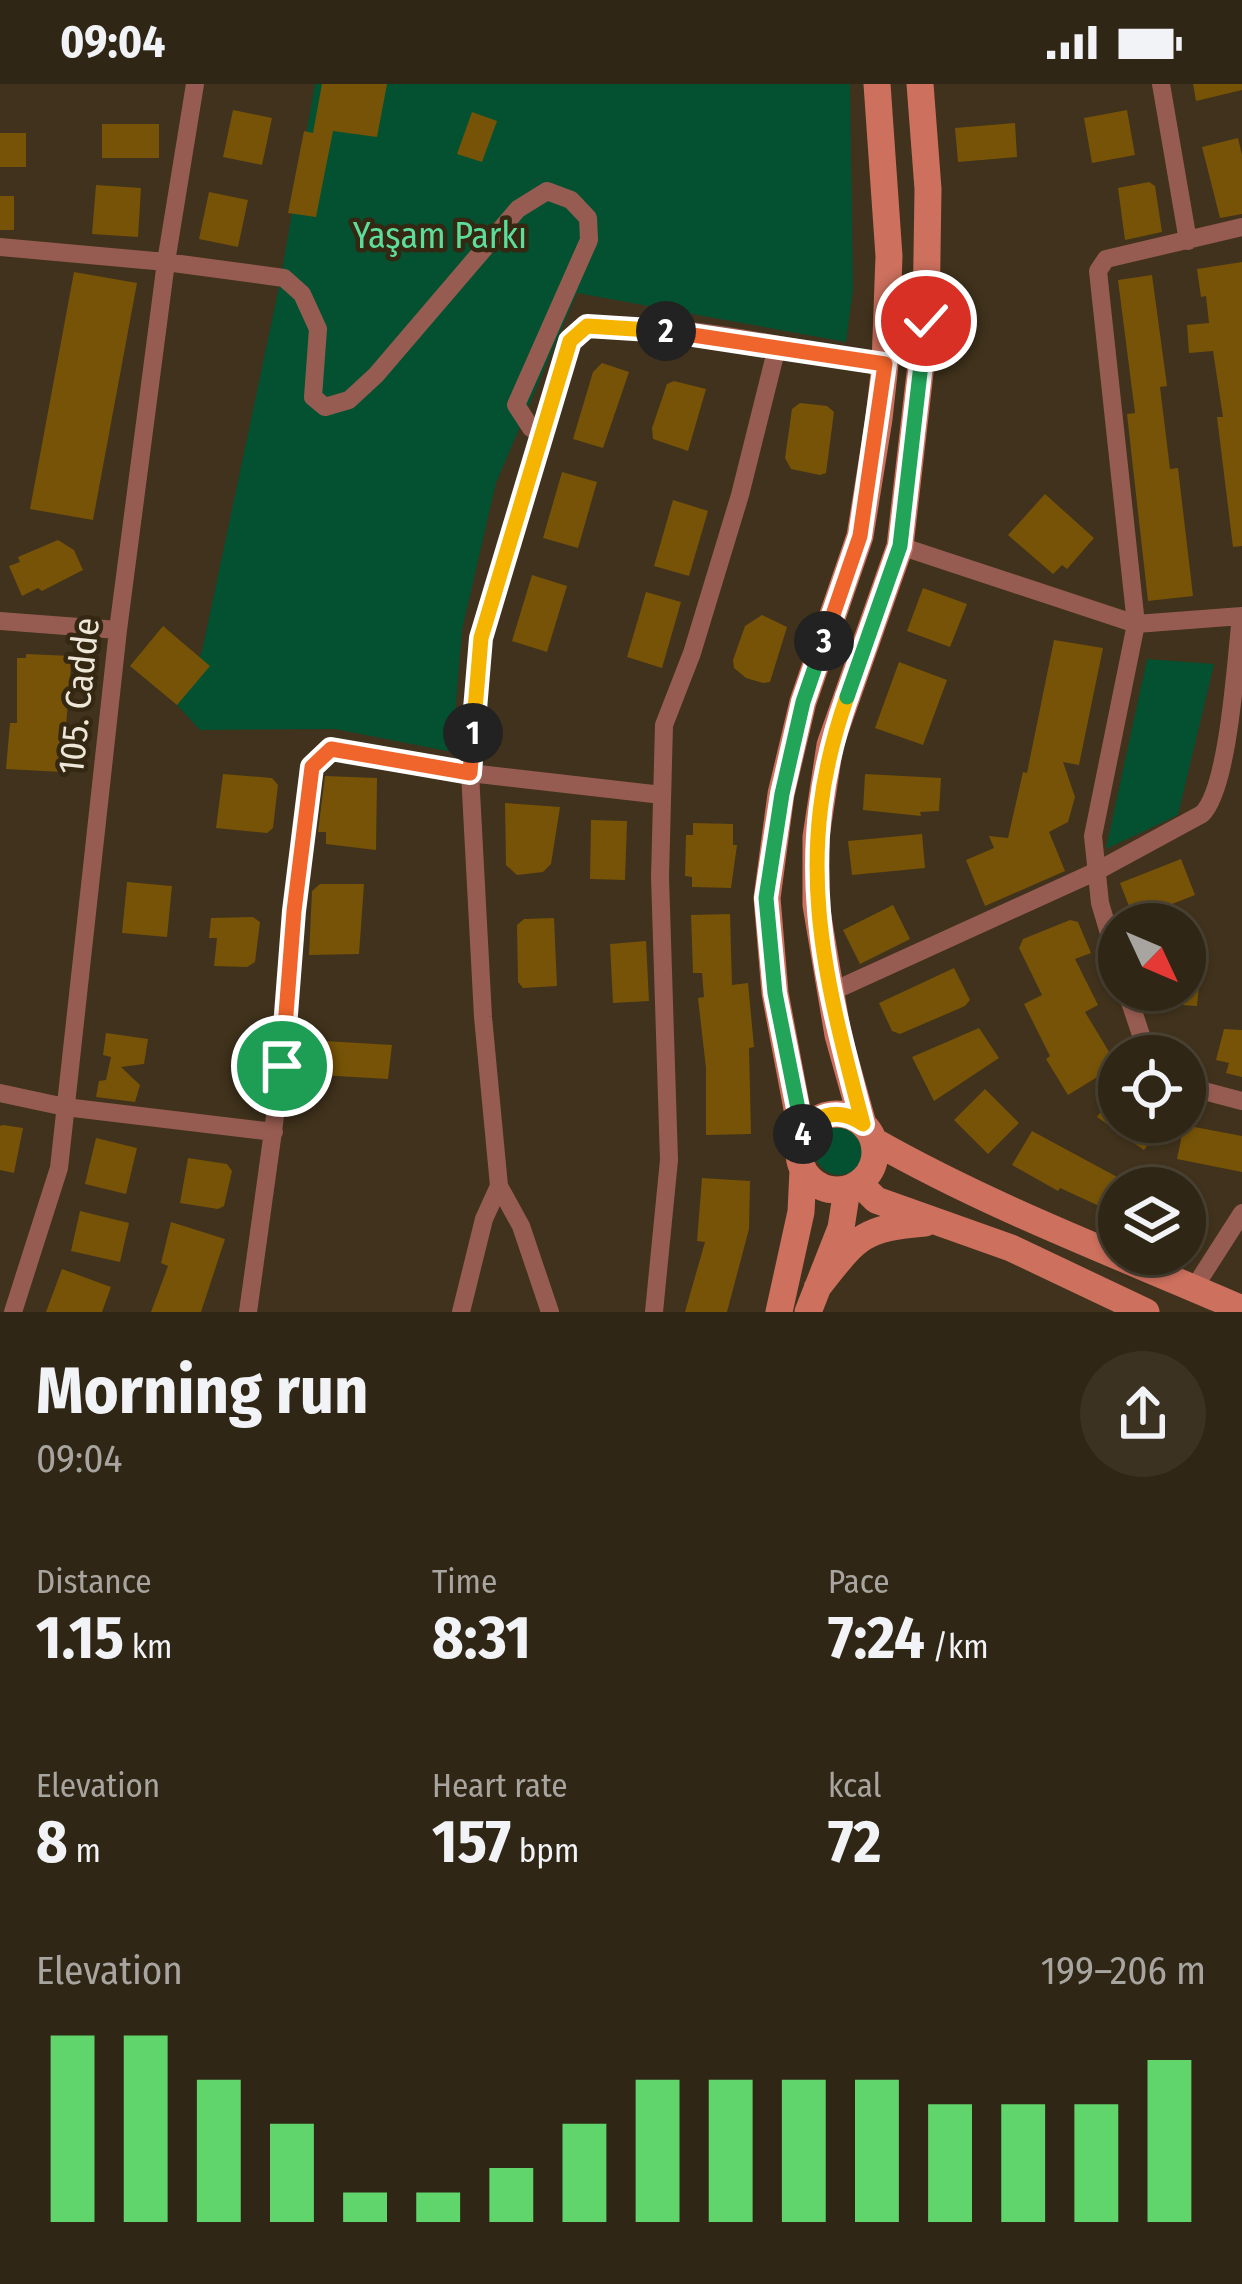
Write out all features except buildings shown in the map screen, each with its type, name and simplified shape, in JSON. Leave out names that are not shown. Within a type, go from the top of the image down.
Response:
[{"type":"main road","points":[[778,1312],[801,1212],[803,1170],[799,1159],[802,1136],[775,993],[766,898],[803,702],[860,536],[885,364],[889,256],[877,84]]},
{"type":"main road","points":[[812,1300],[853,1186],[872,1169],[869,1132],[838,1035],[816,904],[816,837],[830,745],[900,546],[926,321],[928,190],[920,84]]},
{"type":"main road","points":[[802,1136],[818,1118],[830,1114],[854,1117],[869,1132],[948,1183],[1242,1309]]},
{"type":"main road","points":[[803,1170],[826,1189],[853,1186],[876,1200],[1011,1248],[1146,1312]]},
{"type":"main road","points":[[812,1300],[853,1243],[880,1227],[937,1222]]},
{"type":"street","name":"105. Cadde","points":[[13,1312],[59,1168],[118,630],[166,262],[195,84]]},
{"type":"street","points":[[1161,84],[1188,241]]},
{"type":"street","points":[[0,247],[284,278],[302,294],[318,329],[313,397],[325,407],[349,400],[376,374],[518,209],[547,190],[571,200],[588,218],[589,240],[516,405],[531,428],[542,435]]},
{"type":"street","points":[[1100,903],[1093,836],[1136,624],[1097,272],[1106,259],[1242,226]]},
{"type":"street","points":[[550,1312],[521,1226],[500,1186],[483,1017],[470,773],[481,638],[570,341],[587,326],[704,335],[885,364]]},
{"type":"street","points":[[654,1312],[669,1160],[660,877],[664,725],[692,653],[740,494],[777,346]]},
{"type":"street","points":[[832,992],[1096,871],[1202,814],[1213,804],[1227,736],[1242,616],[1136,624],[900,546]]},
{"type":"street","points":[[0,621],[118,630]]},
{"type":"street","points":[[248,1312],[274,1132],[312,767],[331,749],[470,773],[662,795]]},
{"type":"street","points":[[1206,1092],[1242,1101]]},
{"type":"street","points":[[0,1093],[65,1107],[274,1132]]},
{"type":"street","points":[[461,1312],[484,1219],[500,1186]]},
{"type":"street","points":[[1194,1288],[1242,1213]]},
{"type":"green space","name":"Yaşam Parkı","points":[[315,84],[850,84],[853,289],[846,342],[577,293],[496,483],[462,630],[452,752],[335,729],[200,730],[177,705],[202,651],[278,292]]},
{"type":"green space","points":[[1147,659],[1214,664],[1178,815],[1106,849]]},
{"type":"green space","points":[[839,1127],[856,1134],[863,1151],[856,1168],[839,1175],[822,1168],[815,1151],[822,1134]]},
{"type":"route","points":[[282,1066],[312,767],[331,749],[470,773],[481,638],[570,341],[587,326],[605,325],[704,335],[885,364],[860,536],[803,702],[766,898],[775,993],[802,1136],[809,1125],[830,1114],[854,1117],[863,1124],[838,1035],[816,904],[816,837],[830,745],[900,546],[926,321]]}]
